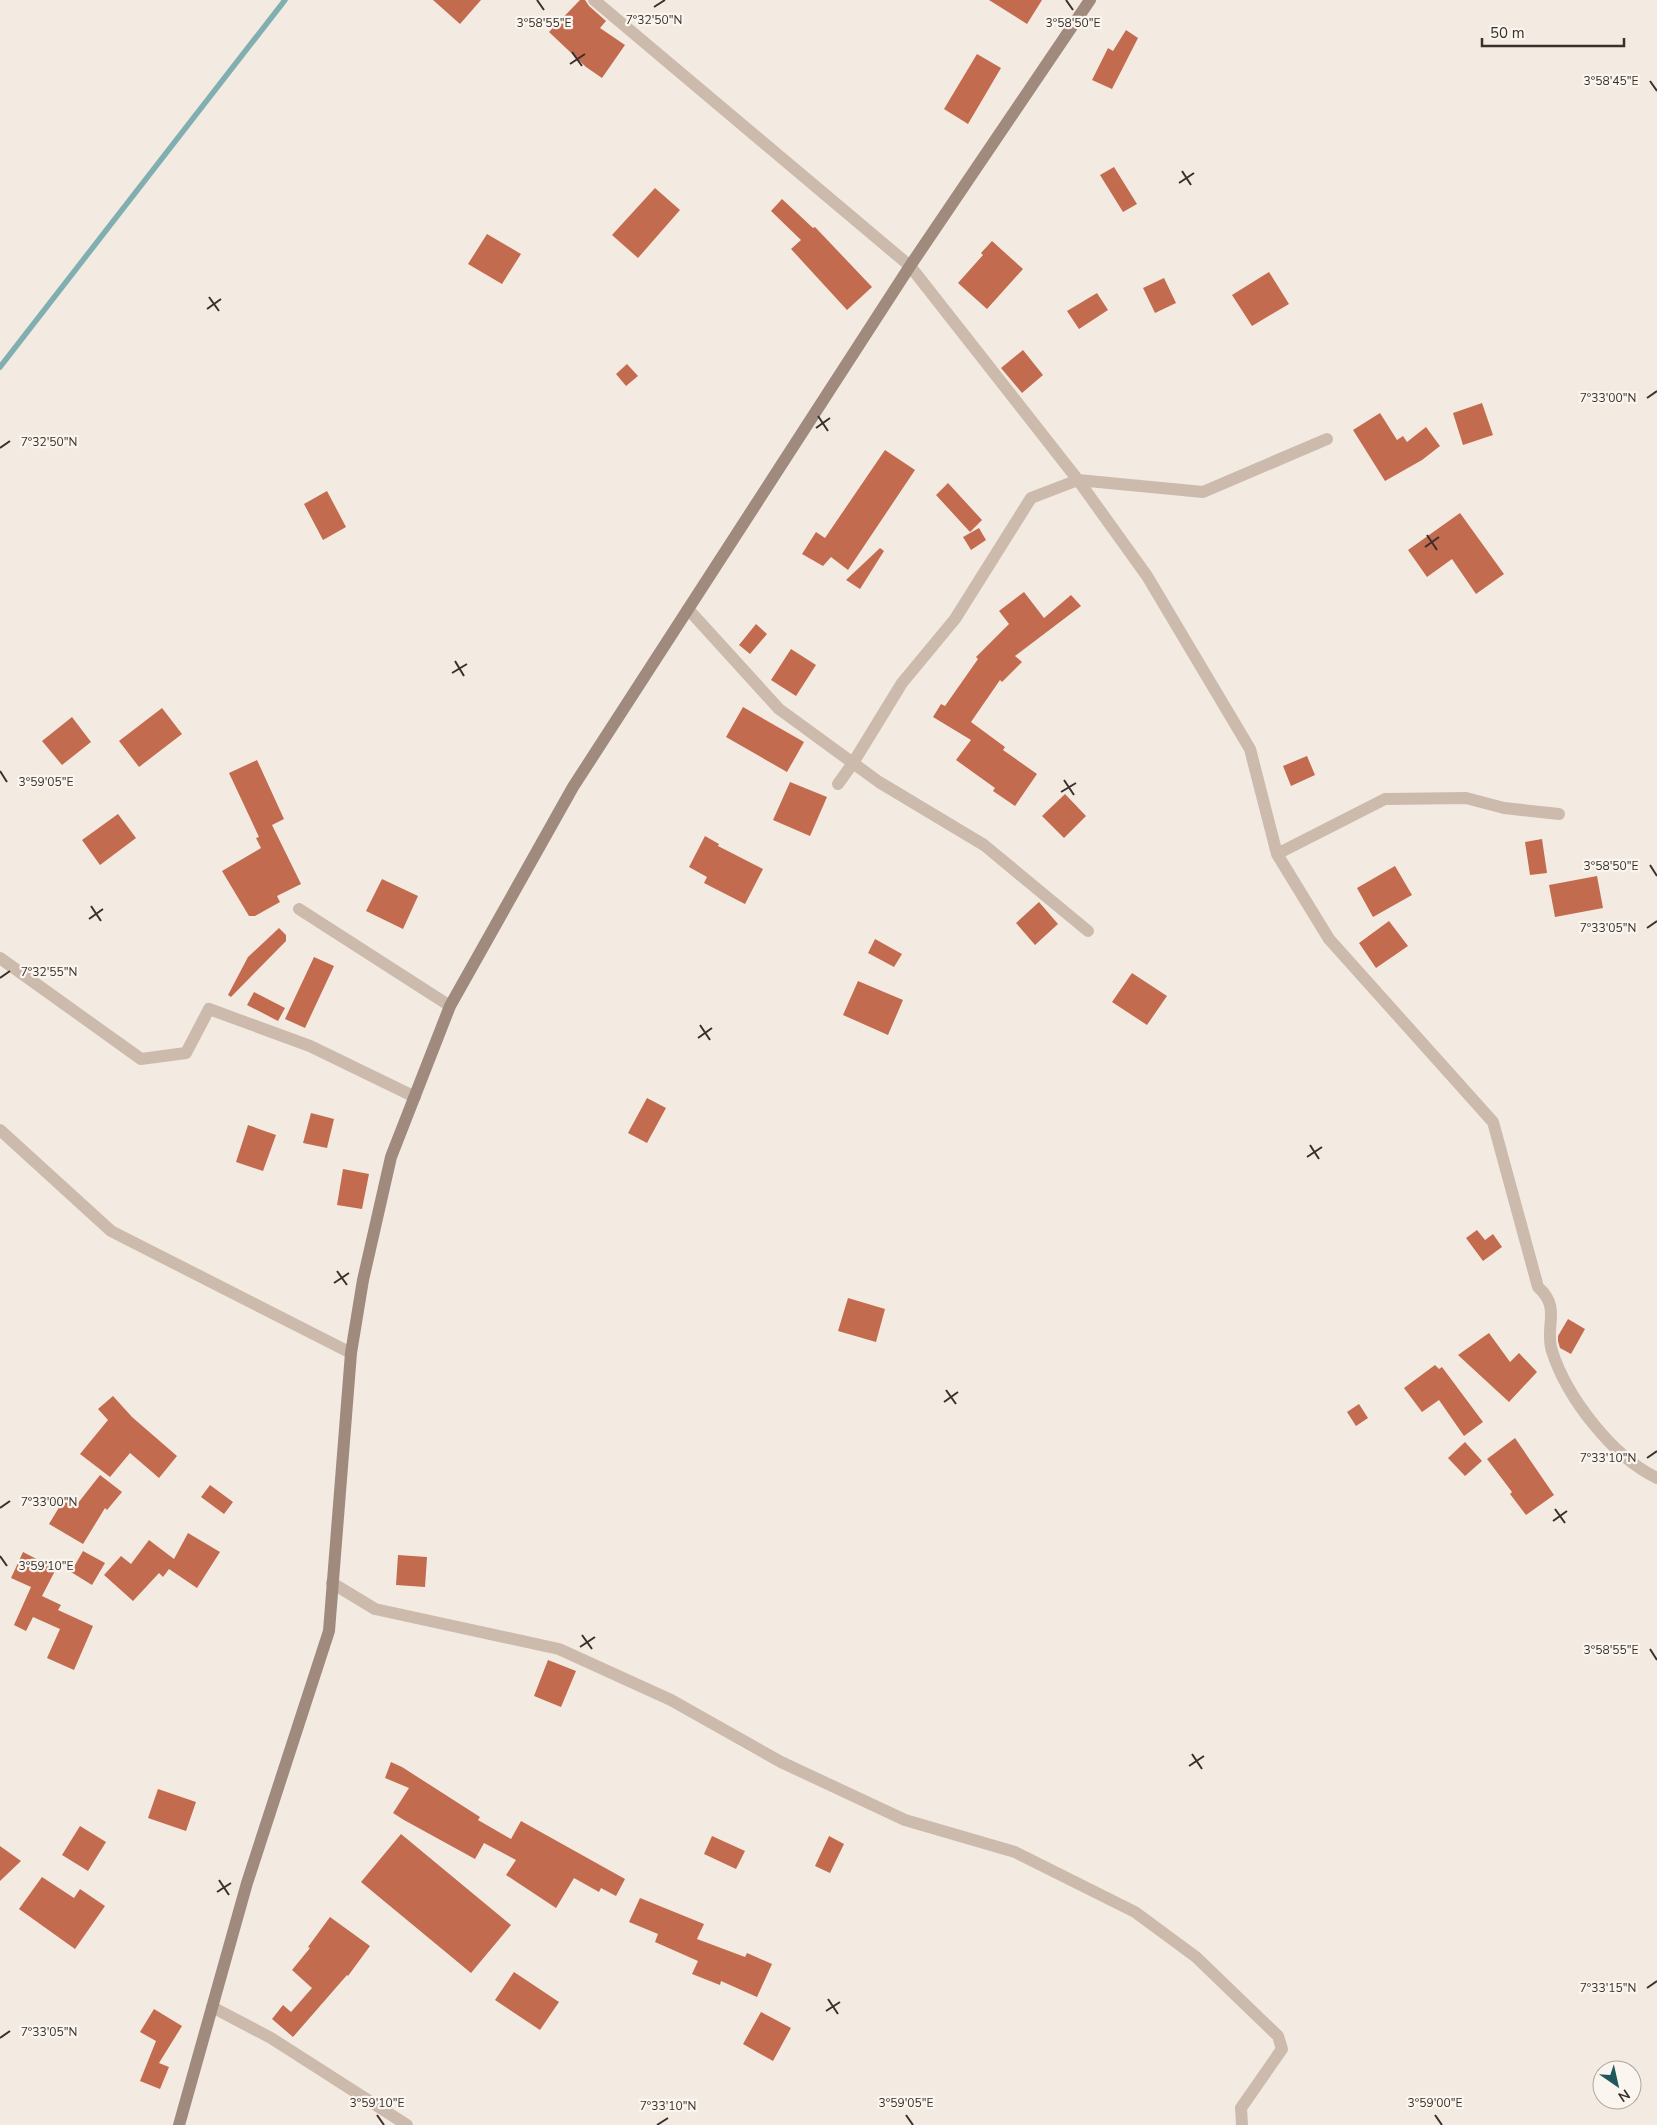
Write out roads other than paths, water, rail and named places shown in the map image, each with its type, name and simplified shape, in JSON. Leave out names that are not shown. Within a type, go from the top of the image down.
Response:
[{"type":"main road","points":[[179,2125],[248,1883],[329,1630],[351,1354],[363,1280],[391,1157],[450,1006],[573,787],[910,266],[1090,0]]},
{"type":"street","points":[[594,0],[910,266],[1078,480],[1147,576],[1250,749],[1277,854],[1329,939],[1493,1122],[1538,1287],[1549,1299],[1552,1311],[1551,1349],[1566,1384],[1593,1425],[1640,1470],[1657,1478]]},
{"type":"street","points":[[838,784],[854,763],[902,682],[955,619],[1031,498],[1078,480],[1203,492],[1328,439]]},
{"type":"street","points":[[688,609],[780,709],[880,782],[984,845],[1088,931]]},
{"type":"street","points":[[1277,854],[1386,799],[1466,798],[1504,808],[1559,814]]},
{"type":"street","points":[[299,909],[450,1006]]},
{"type":"street","points":[[0,958],[141,1058],[186,1053],[209,1009],[310,1046],[415,1097]]},
{"type":"street","points":[[0,1130],[111,1231],[351,1354]]},
{"type":"street","points":[[332,1583],[374,1609],[559,1650],[671,1700],[781,1762],[904,1820],[1015,1852],[1135,1912],[1196,1957],[1278,2036],[1282,2048],[1241,2108],[1242,2125]]},
{"type":"street","points":[[212,2006],[271,2038],[407,2125]]},
{"type":"waterway","points":[[0,367],[285,0]]}]
